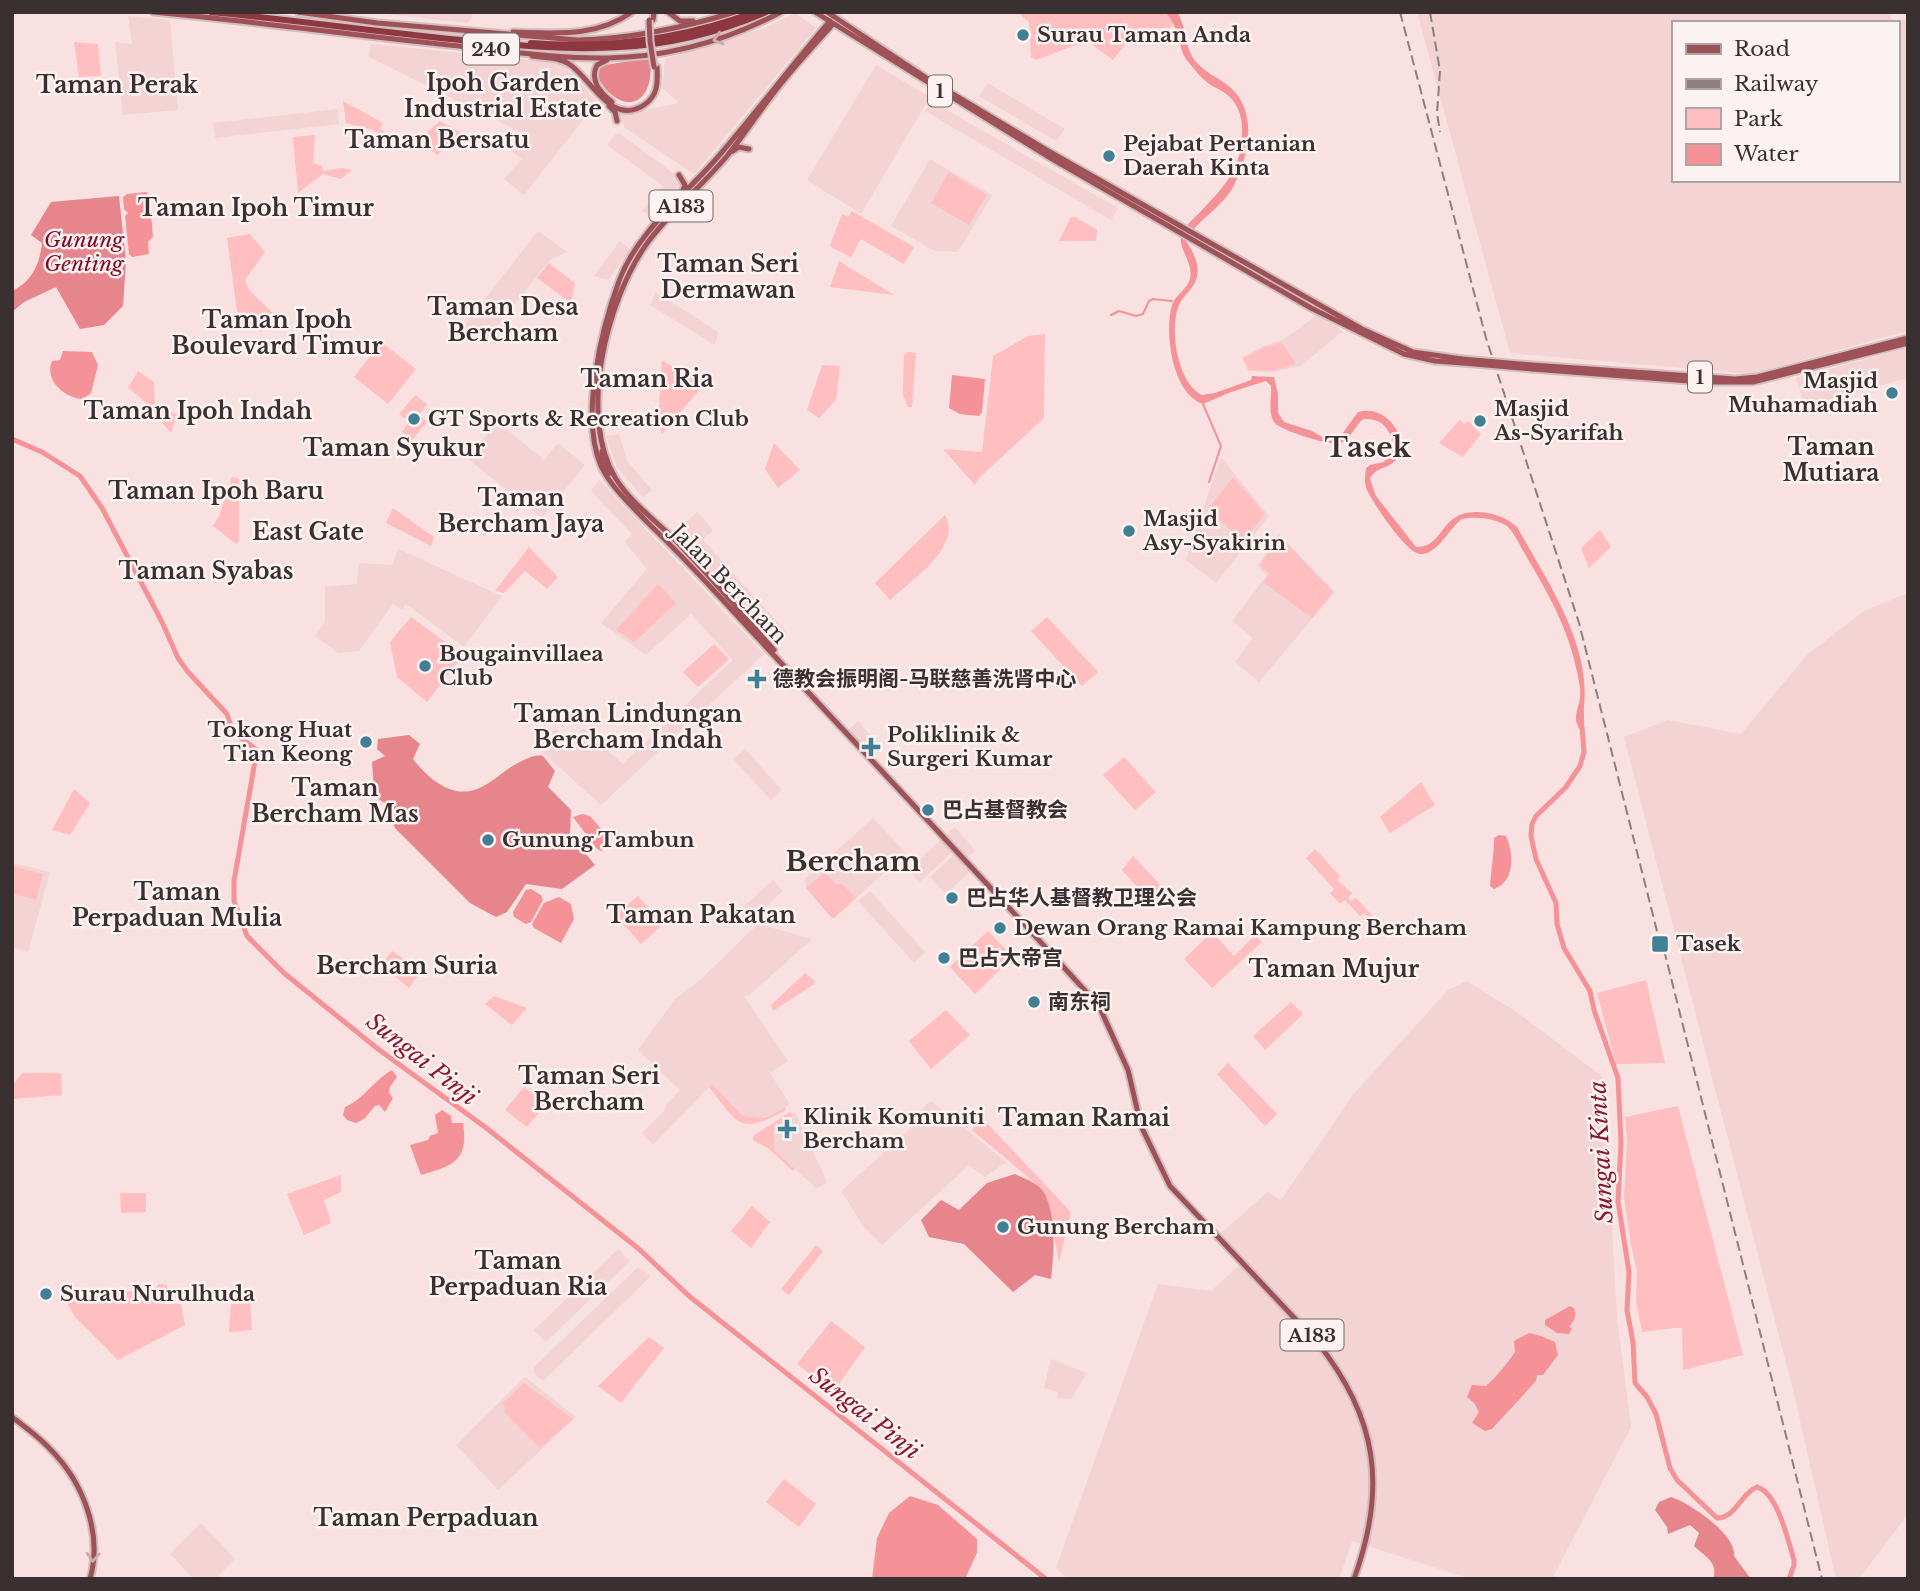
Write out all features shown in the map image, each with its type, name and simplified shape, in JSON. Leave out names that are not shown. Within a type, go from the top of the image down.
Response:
[{"type":"highway","points":[[211,12],[367,31],[590,50],[636,47],[683,39],[766,12]]},
{"type":"highway","points":[[254,12],[360,27],[571,45],[602,45],[668,37],[755,12]]},
{"type":"main road","name":"240","points":[[153,12],[372,38],[593,58],[675,50],[713,41],[781,12]]},
{"type":"main road","points":[[298,12],[363,21],[562,39],[610,39],[667,30],[732,12]]},
{"type":"main road","points":[[486,33],[583,33],[607,27],[632,12]]},
{"type":"main road","points":[[602,99],[620,109],[630,110],[642,107],[654,94],[657,87],[652,12]]},
{"type":"main road","points":[[668,12],[674,19],[684,22],[732,12]]},
{"type":"main road","points":[[798,58],[821,29],[821,21],[815,12]]},
{"type":"main road","name":"1","points":[[815,12],[938,90],[1178,229]]},
{"type":"main road","points":[[825,12],[832,22],[842,23]]},
{"type":"main road","name":"1","points":[[825,12],[932,81],[1311,308],[1388,347],[1422,358],[1734,383],[1765,380],[1908,341]]},
{"type":"main road","name":"Jalan Bercham","points":[[832,22],[783,81],[736,145],[714,171],[646,236],[624,269],[599,347],[596,367],[592,430],[601,462],[616,489],[1098,1006],[1128,1070],[1137,1113],[1146,1135],[1176,1194],[1311,1334],[1336,1366],[1351,1392],[1362,1419],[1374,1479],[1371,1521],[1354,1579]]},
{"type":"main road","name":"Jalan Bercham","points":[[832,22],[798,58],[701,176],[652,237],[631,269],[618,297],[606,337],[597,424],[611,470],[621,486],[670,535],[794,674],[1100,1004],[1108,1016],[1130,1069],[1146,1135]]},
{"type":"main road","points":[[825,33],[835,29],[853,36]]},
{"type":"main road","points":[[516,51],[566,62],[577,70],[615,112],[617,121]]},
{"type":"main road","points":[[620,57],[600,62],[593,74],[602,92],[611,102],[620,106],[635,106],[649,97],[654,85],[655,67]]},
{"type":"main road","points":[[714,171],[736,148],[749,149],[744,138],[758,116]]},
{"type":"main road","points":[[718,157],[732,143],[745,144]]},
{"type":"main road","points":[[696,183],[736,145]]},
{"type":"main road","points":[[676,207],[685,188],[680,175]]},
{"type":"main road","points":[[689,177],[701,176]]},
{"type":"main road","points":[[613,299],[646,236]]},
{"type":"main road","name":"1","points":[[1532,367],[1735,379],[1777,373],[1849,353],[1908,341]]},
{"type":"main road","points":[[1849,353],[1864,355],[1871,348]]},
{"type":"main road","points":[[597,424],[601,462],[621,486]]},
{"type":"main road","points":[[645,520],[665,535],[670,535]]},
{"type":"main road","points":[[695,571],[701,573],[720,591]]},
{"type":"main road","points":[[12,1417],[54,1454],[81,1494],[91,1520],[94,1550],[90,1579]]},
{"type":"shaded area","points":[[366,12],[474,12],[468,23]]},
{"type":"shaded area","points":[[1417,12],[1886,12],[1894,21],[1672,21],[1672,182],[1899,182],[1899,21],[1908,19],[1908,331],[1751,374],[1510,353]]},
{"type":"shaded area","points":[[795,13],[816,28],[694,174],[624,127],[621,115],[679,103],[662,88],[665,59],[765,28]]},
{"type":"shaded area","points":[[128,16],[170,20],[178,110],[123,115],[115,42],[132,44]]},
{"type":"shaded area","points":[[371,44],[562,63],[597,102],[524,195],[504,179],[522,159],[510,150],[524,134],[369,57]]},
{"type":"shaded area","points":[[876,65],[930,97],[861,214],[807,180]]},
{"type":"shaded area","points":[[988,83],[1065,129],[1056,141],[979,96]]},
{"type":"shaded area","points":[[931,101],[1118,208],[1111,220],[925,111]]},
{"type":"shaded area","points":[[338,109],[339,124],[215,138],[213,123]]},
{"type":"shaded area","points":[[619,133],[676,175],[683,185],[658,218],[642,211],[663,186],[607,145]]},
{"type":"shaded area","points":[[930,159],[992,195],[958,252],[935,251],[891,226]]},
{"type":"shaded area","points":[[538,231],[567,252],[551,259],[483,343],[463,327]]},
{"type":"shaded area","points":[[620,241],[631,250],[608,280],[594,276]]},
{"type":"shaded area","points":[[656,292],[718,332],[715,345],[650,305]]},
{"type":"shaded area","points":[[1317,315],[1343,331],[1301,366],[1272,372],[1248,371],[1242,357],[1283,340]]},
{"type":"shaded area","points":[[1908,348],[1908,378],[1805,406],[1796,378]]},
{"type":"shaded area","points":[[497,421],[544,460],[558,443],[585,465],[542,518],[468,459]]},
{"type":"shaded area","points":[[619,434],[627,461],[652,490],[643,498],[617,467],[606,436]]},
{"type":"shaded area","points":[[1221,457],[1269,516],[1216,583],[1186,560]]},
{"type":"shaded area","points":[[599,480],[764,654],[601,805],[538,748],[555,728],[571,742],[583,728],[623,764],[733,660],[691,614],[646,655],[601,623],[647,569],[625,542],[632,534],[591,491]]},
{"type":"shaded area","points":[[697,512],[713,530],[703,540],[787,633],[778,642],[675,532]]},
{"type":"shaded area","points":[[1279,534],[1335,592],[1259,682],[1235,662],[1253,638],[1232,621],[1267,575],[1257,566]]},
{"type":"shaded area","points":[[398,549],[502,596],[464,647],[406,604],[402,610],[393,604],[359,651],[338,653],[315,636],[325,622],[325,587],[357,584],[359,563],[392,565]]},
{"type":"shaded area","points":[[1908,593],[1908,1514],[1859,1579],[1836,1579],[1794,1394],[1624,737],[1668,720],[1741,734],[1807,655],[1864,611]]},
{"type":"shaded area","points":[[858,721],[882,749],[873,758],[847,731]]},
{"type":"shaded area","points":[[745,749],[782,790],[771,800],[733,759]]},
{"type":"shaded area","points":[[873,818],[906,853],[834,918],[831,917],[806,888],[805,879]]},
{"type":"shaded area","points":[[955,827],[975,850],[966,859],[955,849],[920,882],[908,870]]},
{"type":"shaded area","points":[[955,854],[970,871],[946,894],[930,877]]},
{"type":"shaded area","points":[[12,863],[50,872],[28,952],[12,947]]},
{"type":"shaded area","points":[[773,880],[783,891],[748,923],[738,912]]},
{"type":"shaded area","points":[[870,891],[925,952],[914,963],[858,901]]},
{"type":"shaded area","points":[[758,924],[812,939],[748,996],[744,996],[788,1061],[770,1073],[790,1104],[766,1118],[743,1116],[712,1084],[653,1145],[642,1133],[680,1090],[638,1050],[675,999],[700,980]]},
{"type":"shaded area","points":[[1467,981],[1518,1013],[1603,1077],[1617,1317],[1631,1427],[1552,1579],[1471,1579],[1352,1541],[1339,1579],[1068,1579],[1056,1568],[1158,1284],[1211,1291],[1246,1259],[1220,1234],[1268,1192],[1281,1200],[1352,1096],[1448,990]]},
{"type":"shaded area","points":[[931,1101],[1006,1162],[985,1177],[969,1165],[882,1245],[864,1227],[841,1191],[926,1115],[922,1109]]},
{"type":"shaded area","points":[[795,1112],[827,1182],[817,1189],[774,1150],[774,1132]]},
{"type":"shaded area","points":[[618,1249],[630,1261],[546,1342],[534,1330]]},
{"type":"shaded area","points":[[638,1267],[651,1276],[543,1381],[534,1374],[534,1367]]},
{"type":"shaded area","points":[[1051,1359],[1087,1373],[1071,1399],[1057,1398],[1058,1392],[1044,1388]]},
{"type":"shaded area","points":[[525,1377],[576,1417],[498,1490],[456,1445]]},
{"type":"shaded area","points":[[201,1523],[235,1559],[215,1579],[194,1579],[170,1554]]},
{"type":"green space","points":[[1017,12],[1168,12],[1175,21],[1170,28],[1138,28],[1113,60],[1087,41],[1036,60],[1031,57],[1029,22]]},
{"type":"green space","points":[[74,42],[98,44],[101,76],[79,77]]},
{"type":"green space","points":[[650,58],[648,87],[635,101],[626,102],[616,98],[606,90],[597,76],[599,69],[605,65]]},
{"type":"green space","points":[[343,101],[383,123],[380,129],[393,136],[388,141],[373,130],[346,123]]},
{"type":"green space","points":[[440,121],[463,134],[437,155],[419,139]]},
{"type":"green space","points":[[315,135],[313,163],[322,166],[323,171],[342,168],[352,170],[341,179],[323,174],[298,193],[293,137]]},
{"type":"green space","points":[[949,172],[987,195],[969,225],[931,203]]},
{"type":"green space","name":"Gunung Genting","points":[[119,196],[126,261],[123,306],[104,325],[80,329],[56,287],[24,302],[12,312],[12,291],[30,277],[39,258],[42,243],[31,235],[51,202]]},
{"type":"green space","points":[[852,211],[914,247],[904,264],[861,239],[851,257],[831,247],[842,214],[848,217]]},
{"type":"green space","points":[[1071,217],[1097,230],[1096,241],[1059,241]]},
{"type":"green space","points":[[250,234],[265,252],[245,280],[249,290],[275,315],[261,332],[248,324],[239,326],[227,238]]},
{"type":"green space","points":[[839,261],[894,295],[830,287]]},
{"type":"green space","points":[[549,263],[575,283],[571,303],[537,278]]},
{"type":"green space","points":[[1045,334],[1044,418],[979,478],[975,485],[943,449],[982,452],[993,356],[1028,336]]},
{"type":"green space","points":[[381,342],[416,369],[388,404],[354,377]]},
{"type":"green space","points":[[1282,343],[1296,364],[1272,371],[1249,370],[1243,358],[1265,347]]},
{"type":"green space","points":[[908,352],[916,353],[912,407],[908,407],[903,395],[904,355]]},
{"type":"green space","points":[[662,360],[698,382],[705,383],[662,434],[658,421]]},
{"type":"green space","points":[[822,365],[840,366],[836,400],[819,418],[807,410]]},
{"type":"green space","points":[[138,371],[154,382],[155,407],[177,414],[171,433],[142,399],[128,388]]},
{"type":"green space","name":"GT Sports & Recreation Club","points":[[415,395],[427,404],[419,415],[427,422],[412,440],[402,432],[409,422],[399,414]]},
{"type":"green space","points":[[1460,420],[1464,424],[1468,421],[1481,434],[1463,457],[1439,443]]},
{"type":"green space","points":[[774,443],[800,470],[778,488],[765,469]]},
{"type":"green space","points":[[232,477],[239,479],[239,541],[236,544],[213,526]]},
{"type":"green space","points":[[1233,477],[1265,514],[1243,541],[1208,509]]},
{"type":"green space","points":[[393,508],[434,537],[431,546],[386,523]]},
{"type":"green space","points":[[945,515],[949,527],[941,551],[890,600],[875,583]]},
{"type":"green space","points":[[1600,530],[1611,547],[1589,568],[1581,548]]},
{"type":"green space","points":[[1280,537],[1333,592],[1312,618],[1263,582],[1270,574],[1260,565]]},
{"type":"green space","points":[[529,547],[558,577],[547,589],[525,571],[504,593],[495,591]]},
{"type":"green space","points":[[658,584],[676,603],[634,642],[616,630]]},
{"type":"green space","name":"Bougainvillaea Club","points":[[411,617],[463,655],[427,702],[397,677],[390,642]]},
{"type":"green space","points":[[1047,617],[1098,672],[1082,686],[1031,631]]},
{"type":"green space","points":[[714,644],[729,659],[698,687],[683,672]]},
{"type":"green space","name":"Gunung Tambun","points":[[409,735],[420,744],[413,759],[419,766],[441,785],[458,791],[477,789],[518,763],[533,756],[543,756],[555,771],[548,787],[571,810],[570,835],[595,865],[562,889],[526,884],[507,912],[496,917],[470,903],[395,828],[386,804],[377,798],[374,791],[372,762],[385,756],[377,749],[378,739]]},
{"type":"green space","points":[[1124,757],[1156,792],[1135,810],[1103,775]]},
{"type":"green space","points":[[1421,782],[1435,805],[1390,833],[1380,817]]},
{"type":"green space","points":[[74,789],[90,803],[70,835],[52,830]]},
{"type":"green space","points":[[1315,849],[1340,876],[1337,880],[1352,893],[1348,898],[1351,901],[1356,898],[1383,927],[1380,929],[1364,913],[1360,916],[1345,900],[1340,904],[1330,893],[1334,889],[1306,858]]},
{"type":"green space","points":[[1133,856],[1167,892],[1153,905],[1122,870]]},
{"type":"green space","points":[[12,866],[43,874],[36,900],[12,893]]},
{"type":"green space","points":[[825,872],[856,898],[834,918],[806,888]]},
{"type":"green space","points":[[638,896],[663,924],[641,944],[615,915]]},
{"type":"green space","points":[[988,931],[1013,957],[975,994],[950,967]]},
{"type":"green space","points":[[1212,932],[1234,956],[1255,935],[1262,942],[1212,988],[1184,959]]},
{"type":"green space","points":[[392,951],[421,971],[409,988],[381,965]]},
{"type":"green space","points":[[805,973],[815,981],[814,984],[773,1011],[771,1005]]},
{"type":"green space","points":[[1646,980],[1665,1063],[1616,1064],[1597,993]]},
{"type":"green space","points":[[494,996],[527,1008],[512,1025],[485,1004]]},
{"type":"green space","points":[[1291,1002],[1303,1014],[1265,1050],[1253,1036]]},
{"type":"green space","points":[[946,1010],[970,1035],[931,1069],[909,1041]]},
{"type":"green space","points":[[1228,1063],[1277,1114],[1265,1126],[1217,1074]]},
{"type":"green space","points":[[22,1073],[61,1073],[62,1095],[13,1099],[12,1086]]},
{"type":"green space","points":[[712,1084],[743,1116],[766,1118],[785,1107],[786,1110],[758,1122],[742,1122],[727,1111],[709,1087]]},
{"type":"green space","points":[[524,1087],[546,1104],[527,1127],[505,1110]]},
{"type":"green space","points":[[1678,1106],[1743,1355],[1683,1370],[1682,1327],[1642,1332],[1636,1302],[1637,1271],[1624,1198],[1627,1142],[1625,1117]]},
{"type":"green space","points":[[790,1112],[793,1115],[774,1132],[774,1150],[795,1169],[793,1171],[769,1149],[753,1140],[753,1136]]},
{"type":"green space","points":[[984,1120],[1071,1212],[1059,1262],[1049,1207],[1042,1189],[972,1130]]},
{"type":"green space","name":"Gunung Bercham","points":[[1015,1174],[1034,1183],[1043,1191],[1051,1211],[1053,1246],[1051,1279],[1035,1275],[1013,1292],[964,1244],[929,1237],[921,1220],[941,1200],[959,1210],[987,1183]]},
{"type":"green space","points":[[341,1175],[341,1192],[324,1200],[331,1223],[304,1235],[287,1194]]},
{"type":"green space","points":[[120,1193],[146,1193],[146,1212],[121,1213]]},
{"type":"green space","points":[[752,1206],[770,1222],[751,1248],[731,1231]]},
{"type":"green space","points":[[816,1245],[823,1251],[789,1295],[781,1289]]},
{"type":"green space","points":[[159,1284],[167,1285],[165,1304],[181,1304],[185,1325],[118,1360],[75,1317],[63,1296],[154,1289]]},
{"type":"green space","points":[[250,1303],[252,1330],[229,1332],[231,1304]]},
{"type":"green space","points":[[831,1321],[865,1347],[833,1392],[797,1364]]},
{"type":"green space","points":[[649,1337],[664,1348],[621,1403],[598,1386]]},
{"type":"green space","points":[[524,1383],[573,1419],[540,1448],[504,1412],[506,1409],[503,1403]]},
{"type":"green space","points":[[784,1479],[816,1504],[799,1527],[766,1502]]},
{"type":"green space","points":[[1671,1497],[1700,1513],[1720,1530],[1751,1579],[1713,1579],[1714,1568],[1706,1556],[1694,1546],[1699,1533],[1690,1525],[1668,1534],[1667,1527],[1655,1510],[1659,1502]]},
{"type":"water","points":[[1165,12],[1177,12],[1193,58],[1240,98],[1248,123],[1243,164],[1232,189],[1186,241],[1195,258],[1198,272],[1196,281],[1181,301],[1176,315],[1177,354],[1186,379],[1193,389],[1202,395],[1251,380],[1252,376],[1274,377],[1278,413],[1284,422],[1312,431],[1329,441],[1340,437],[1358,412],[1373,411],[1387,418],[1396,429],[1401,450],[1392,464],[1376,471],[1370,479],[1376,496],[1416,547],[1433,541],[1451,521],[1471,512],[1495,515],[1517,527],[1553,590],[1574,636],[1584,683],[1582,732],[1576,719],[1580,687],[1569,642],[1550,599],[1508,527],[1486,518],[1462,519],[1438,546],[1420,554],[1407,545],[1390,526],[1366,487],[1366,468],[1384,462],[1394,444],[1387,428],[1380,422],[1363,419],[1344,441],[1328,443],[1297,434],[1275,423],[1270,410],[1271,386],[1266,381],[1203,404],[1192,398],[1184,388],[1173,361],[1169,330],[1172,305],[1186,286],[1191,272],[1181,244],[1182,234],[1232,173],[1240,152],[1242,126],[1240,113],[1233,100],[1205,81],[1186,58],[1174,24]]},
{"type":"water","points":[[146,192],[150,201],[148,210],[151,213],[153,237],[148,242],[149,254],[132,257],[129,254],[125,216],[128,213],[124,209],[123,197]]},
{"type":"water","points":[[63,351],[92,352],[98,365],[91,393],[83,399],[63,392],[53,381],[50,368],[52,361],[60,360]]},
{"type":"water","points":[[952,375],[985,379],[982,412],[979,416],[960,414],[949,408]]},
{"type":"water","points":[[582,814],[590,816],[609,838],[610,841],[602,851],[597,849],[573,817]]},
{"type":"water","points":[[1499,835],[1506,836],[1509,843],[1511,866],[1506,880],[1494,889],[1490,886],[1494,838]]},
{"type":"water","points":[[531,889],[541,895],[543,900],[531,922],[526,924],[514,917],[513,912],[526,890]]},
{"type":"water","points":[[559,897],[571,904],[574,919],[561,943],[534,928],[532,924],[544,903]]},
{"type":"water","points":[[392,1070],[397,1077],[390,1087],[389,1093],[393,1098],[385,1112],[379,1105],[356,1123],[347,1120],[343,1115],[345,1107]]},
{"type":"water","points":[[442,1110],[451,1116],[452,1123],[463,1123],[461,1154],[450,1165],[421,1175],[410,1145],[428,1140],[430,1136],[438,1133],[435,1115]]},
{"type":"water","points":[[1570,1306],[1574,1308],[1575,1316],[1569,1327],[1572,1328],[1569,1334],[1557,1333],[1545,1325],[1545,1320]]},
{"type":"water","points":[[1529,1333],[1555,1342],[1558,1355],[1543,1375],[1537,1375],[1536,1381],[1492,1429],[1485,1431],[1472,1423],[1479,1412],[1467,1397],[1472,1385],[1486,1386],[1515,1352],[1514,1341]]},
{"type":"water","points":[[910,1496],[938,1505],[977,1539],[977,1553],[965,1579],[872,1579],[877,1538],[889,1513]]},
{"type":"waterway","points":[[1111,315],[1119,311],[1136,316],[1143,314],[1149,301],[1153,299],[1172,301]]},
{"type":"waterway","points":[[1203,404],[1221,446],[1209,482]]},
{"type":"waterway","name":"Sungai Pinji","points":[[12,439],[42,452],[80,476],[102,508],[178,658],[227,714],[233,732],[257,750],[234,881],[234,901],[247,936],[284,973],[378,1049],[485,1127],[639,1249],[689,1296],[1046,1579]]},
{"type":"waterway","name":"Sungai Kinta","points":[[1582,727],[1584,752],[1580,766],[1566,787],[1536,816],[1531,836],[1536,859],[1556,903],[1557,924],[1564,948],[1590,991],[1618,1078],[1621,1143],[1618,1201],[1629,1272],[1627,1310],[1633,1342],[1635,1383],[1656,1414],[1670,1468],[1677,1480],[1717,1518],[1729,1514],[1757,1487],[1771,1498],[1794,1560],[1789,1579]]},
{"type":"railway","points":[[1400,12],[1486,338],[1579,623],[1658,935]]},
{"type":"railway","points":[[1430,12],[1440,71],[1437,113],[1440,132]]},
{"type":"railway","points":[[1664,950],[1822,1579]]},
{"type":"place","name":"Surau Taman Anda","points":[[1023,35]]},
{"type":"place","name":"Pejabat Pertanian Daerah Kinta","points":[[1109,156]]},
{"type":"place","name":"Masjid Muhamadiah","points":[[1892,393]]},
{"type":"place","name":"GT Sports & Recreation Club","points":[[414,419]]},
{"type":"place","name":"Masjid As-Syarifah","points":[[1480,421]]},
{"type":"place","name":"Masjid Asy-Syakirin","points":[[1129,531]]},
{"type":"place","name":"Bougainvillaea Club","points":[[425,666]]},
{"type":"place","name":"德教会振明阁-马联慈善洗肾中心","points":[[757,679]]},
{"type":"place","name":"Tokong Huat Tian Keong","points":[[366,742]]},
{"type":"place","name":"Poliklinik & Surgeri Kumar","points":[[871,747]]},
{"type":"place","name":"巴占基督教会","points":[[928,810]]},
{"type":"place","name":"Gunung Tambun","points":[[488,840]]},
{"type":"place","name":"巴占华人基督教卫理公会","points":[[952,898]]},
{"type":"place","name":"Dewan Orang Ramai Kampung Bercham","points":[[1000,928]]},
{"type":"place","name":"Tasek","points":[[1660,944]]},
{"type":"place","name":"巴占大帝宫","points":[[944,958]]},
{"type":"place","name":"南东祠","points":[[1034,1002]]},
{"type":"place","name":"Klinik Komuniti Bercham","points":[[787,1129]]},
{"type":"place","name":"Gunung Bercham","points":[[1003,1227]]},
{"type":"place","name":"Surau Nurulhuda","points":[[46,1294]]},
{"type":"district","name":"Taman Perak","points":[[117,85]]},
{"type":"district","name":"Ipoh Garden Industrial Estate","points":[[503,96]]},
{"type":"district","name":"Taman Bersatu","points":[[437,140]]},
{"type":"district","name":"Taman Ipoh Timur","points":[[256,208]]},
{"type":"district","name":"Taman Seri Dermawan","points":[[728,277]]},
{"type":"district","name":"Taman Desa Bercham","points":[[503,320]]},
{"type":"district","name":"Taman Ipoh Boulevard Timur","points":[[277,333]]},
{"type":"district","name":"Taman Ria","points":[[647,379]]},
{"type":"district","name":"Taman Ipoh Indah","points":[[198,411]]},
{"type":"district","name":"Tasek","points":[[1368,447]]},
{"type":"district","name":"Taman Syukur","points":[[394,448]]},
{"type":"district","name":"Taman Mutiara","points":[[1831,460]]},
{"type":"district","name":"Taman Ipoh Baru","points":[[216,491]]},
{"type":"district","name":"Taman Bercham Jaya","points":[[521,511]]},
{"type":"district","name":"East Gate","points":[[308,532]]},
{"type":"district","name":"Taman Syabas","points":[[206,571]]},
{"type":"district","name":"Taman Lindungan Bercham Indah","points":[[628,727]]},
{"type":"district","name":"Taman Bercham Mas","points":[[335,801]]},
{"type":"district","name":"Bercham","points":[[853,861]]},
{"type":"district","name":"Taman Perpaduan Mulia","points":[[177,905]]},
{"type":"district","name":"Taman Pakatan","points":[[701,915]]},
{"type":"district","name":"Bercham Suria","points":[[407,966]]},
{"type":"district","name":"Taman Mujur","points":[[1334,969]]},
{"type":"district","name":"Taman Seri Bercham","points":[[589,1089]]},
{"type":"district","name":"Taman Ramai","points":[[1084,1118]]},
{"type":"district","name":"Taman Perpaduan Ria","points":[[518,1274]]},
{"type":"district","name":"Taman Perpaduan","points":[[426,1518]]}]
